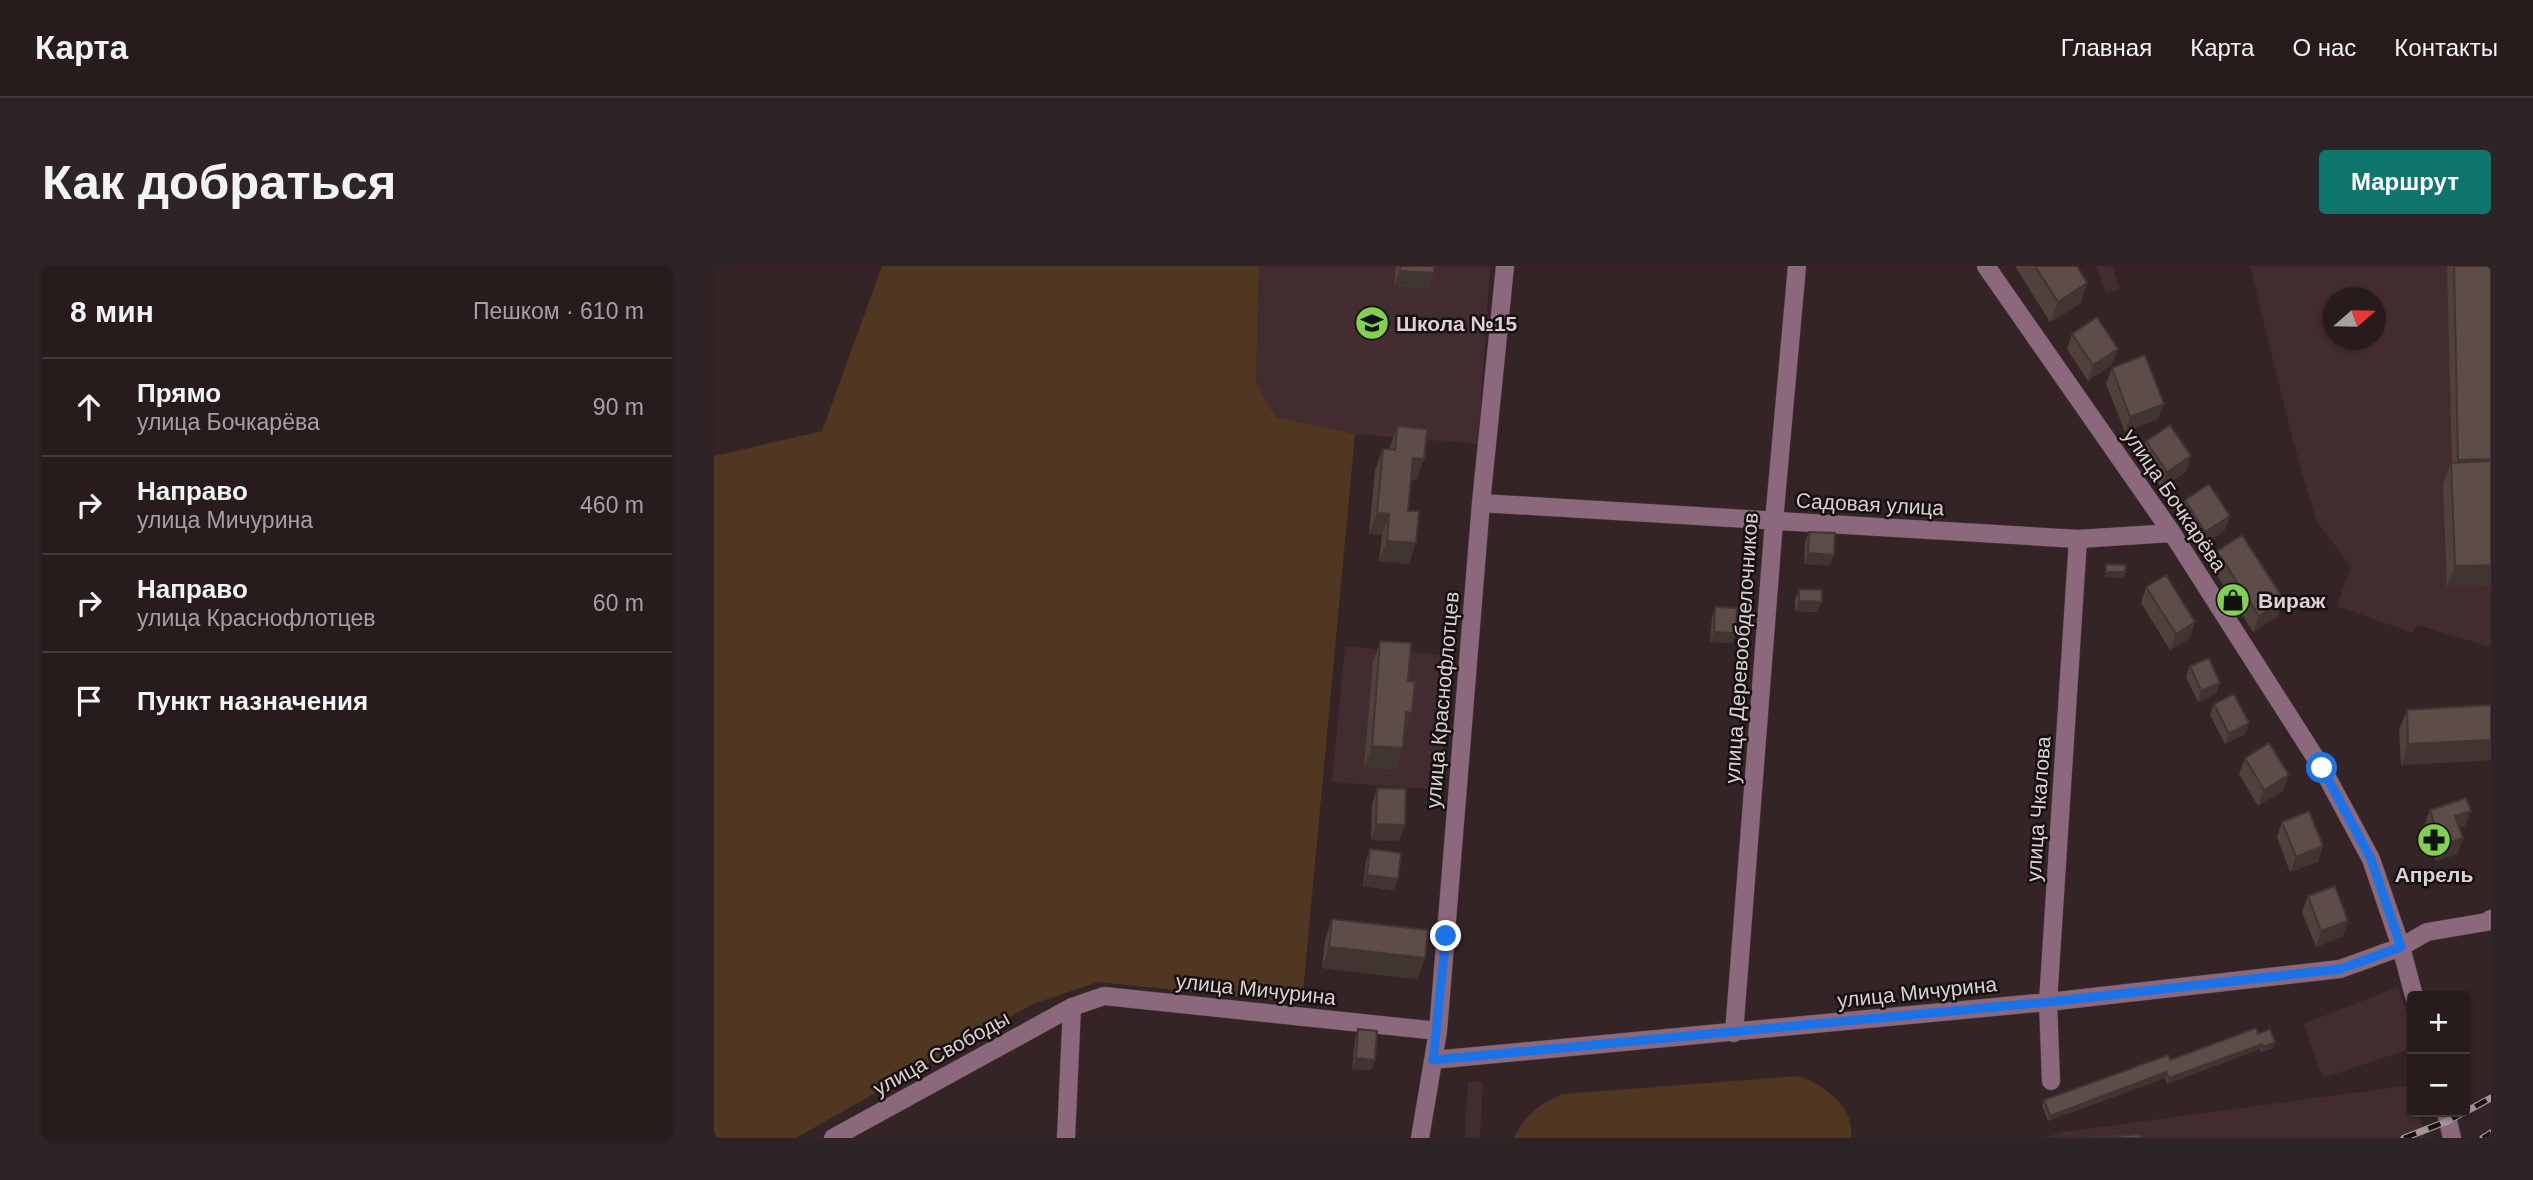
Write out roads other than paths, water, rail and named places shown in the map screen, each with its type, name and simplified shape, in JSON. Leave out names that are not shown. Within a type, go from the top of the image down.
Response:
[{"type":"street","name":"улица Краснофлотцев","points":[[1420,1138],[1438,1031],[1481,503],[1505,266]]},
{"type":"street","name":"улица Деревообделочников","points":[[1734,1033],[1774,520],[1797,266]]},
{"type":"street","name":"улица Бочкарёва","points":[[1986,266],[2172,533],[2322,768],[2371,859],[2401,947],[2413,991]]},
{"type":"street","name":"Садовая улица","points":[[1481,503],[2078,539],[2172,533]]},
{"type":"street","name":"улица Чкалова","points":[[2050,1081],[2048,1002],[2078,539]]},
{"type":"street","name":"улица Мичурина","points":[[1433,1060],[2048,1002],[2340,969],[2401,947],[2427,932],[2491,919]]},
{"type":"street","name":"улица Мичурина","points":[[1072,1007],[1104,996],[1438,1031]]},
{"type":"street","name":"улица Свободы","points":[[833,1138],[1072,1007]]},
{"type":"street","points":[[1066,1138],[1072,1007]]},
{"type":"street","points":[[2447,1117],[2452,1138]]},
{"type":"railway","points":[[2404,1138],[2448,1121],[2491,1098]]},
{"type":"railway","points":[[2483,1138],[2491,1133]]},
{"type":"place","name":"Школа №15","points":[[1372,323]]},
{"type":"place","name":"Вираж","points":[[2233,600]]},
{"type":"place","name":"Апрель","points":[[2434,840]]}]
